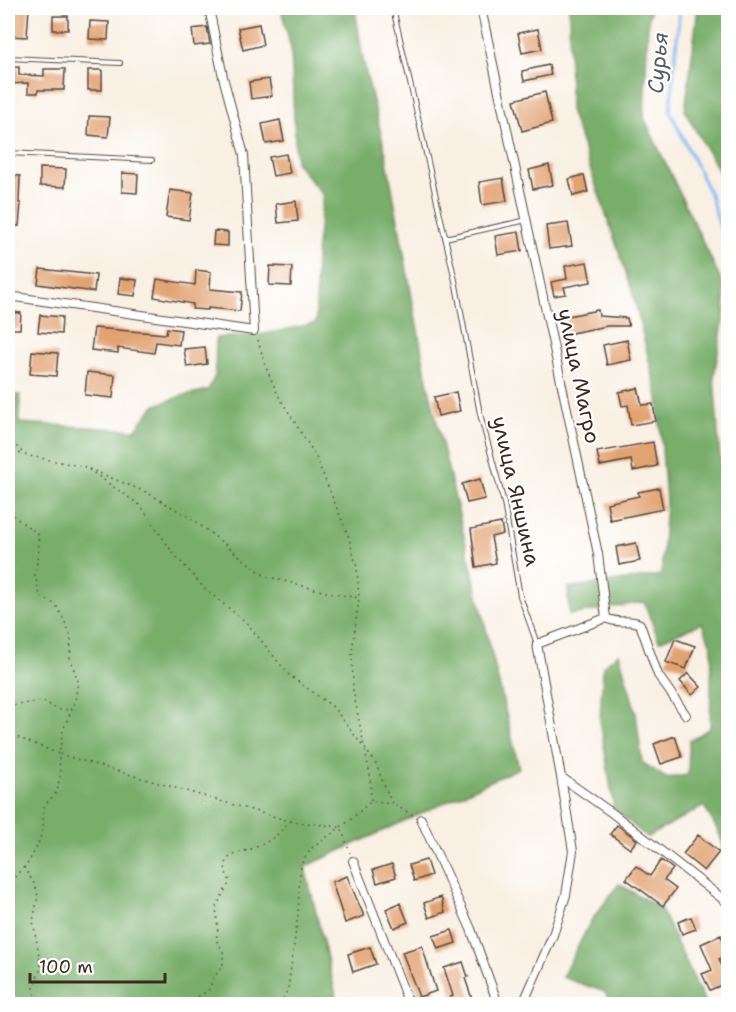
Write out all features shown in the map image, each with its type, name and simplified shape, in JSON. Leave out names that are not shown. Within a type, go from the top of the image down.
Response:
[{"type":"street","points":[[8,296],[254,331],[244,154],[223,77],[209,8]]},
{"type":"street","name":"улица Магро","points":[[481,8],[598,554],[606,618]]},
{"type":"street","points":[[537,644],[606,618],[614,623],[629,621],[640,624],[658,675],[686,715]]},
{"type":"street","name":"улица Яншина","points":[[523,1005],[553,935],[566,895],[573,851],[537,644]]},
{"type":"street","points":[[561,777],[612,813],[729,903]]},
{"type":"street","points":[[420,819],[471,929],[498,1005]]},
{"type":"street","points":[[353,861],[409,1005]]},
{"type":"lane","name":"улица Яншина","points":[[393,8],[445,238],[480,414],[504,503],[520,596],[537,644]]},
{"type":"lane","points":[[8,58],[120,63]]},
{"type":"lane","points":[[8,153],[152,160]]},
{"type":"lane","points":[[445,238],[526,220]]},
{"type":"path","points":[[254,331],[278,395],[315,455],[348,535],[357,568],[359,598],[352,652],[353,690],[370,775],[371,801]]},
{"type":"path","points":[[8,438],[25,455]]},
{"type":"path","points":[[8,450],[85,467],[146,492],[192,518],[266,576],[359,598]]},
{"type":"path","points":[[85,467],[141,506],[173,553],[205,589],[246,622],[289,675],[333,707],[375,762],[392,804]]},
{"type":"path","points":[[8,512],[38,534],[39,548],[35,575],[40,596],[56,605],[71,637],[70,659],[78,681],[75,702],[63,730],[57,792],[44,807],[43,828],[38,845],[16,875],[8,891]]},
{"type":"path","points":[[8,706],[43,701],[59,710],[72,709]]},
{"type":"path","points":[[8,731],[14,736],[59,754],[289,821],[341,827]]},
{"type":"path","points":[[280,1005],[288,989],[298,914],[300,872],[303,860],[312,848],[371,801],[392,804],[420,819]]},
{"type":"path","points":[[189,1005],[195,998],[208,991],[214,977],[223,966],[223,951],[216,940],[218,929],[216,907],[228,885],[229,879],[225,863],[227,859],[234,853],[255,848],[282,832],[289,821]]},
{"type":"path","points":[[341,827],[353,861]]},
{"type":"path","points":[[24,867],[35,885],[38,896],[33,921],[42,967],[34,987],[33,1005]]},
{"type":"green space","points":[[281,8],[355,8],[363,60],[386,155],[427,380],[519,768],[305,867],[338,1004],[8,1004],[8,395],[20,395],[19,423],[135,430],[154,406],[181,396],[208,390],[215,376],[216,338],[260,335],[316,323],[316,255],[323,195],[296,163],[291,49]]},
{"type":"green space","points":[[569,8],[651,8],[648,21],[644,118],[724,286],[725,311],[714,376],[722,486],[728,500],[728,862],[720,835],[704,806],[647,837],[614,809],[600,720],[603,666],[619,653],[636,713],[642,762],[666,778],[688,775],[689,741],[710,728],[712,648],[702,623],[659,641],[644,602],[569,615],[568,588],[661,575],[666,502],[658,397],[632,290],[570,110]]},
{"type":"green space","points":[[698,8],[728,8],[728,177],[722,177],[685,111]]},
{"type":"green space","points":[[619,884],[660,908],[706,1004],[611,1004],[605,992],[562,977],[591,921]]},
{"type":"building","points":[[8,8],[29,8],[27,37],[8,36]]},
{"type":"building","points":[[53,16],[68,16],[68,30],[53,30]]},
{"type":"building","points":[[90,21],[109,22],[108,40],[89,39]]},
{"type":"building","points":[[259,24],[263,45],[243,50],[238,28]]},
{"type":"building","points":[[207,27],[210,44],[194,46],[192,29]]},
{"type":"building","points":[[538,29],[542,49],[522,53],[518,33]]},
{"type":"building","points":[[549,65],[551,75],[524,81],[522,71]]},
{"type":"building","points":[[19,67],[19,75],[44,76],[44,69],[65,69],[64,90],[38,90],[38,93],[28,93],[28,83],[8,84],[8,68]]},
{"type":"building","points":[[88,70],[102,70],[102,90],[88,90]]},
{"type":"building","points":[[269,79],[272,96],[251,99],[249,82]]},
{"type":"building","points":[[545,92],[552,123],[522,131],[514,100]]},
{"type":"building","points":[[89,116],[110,117],[108,137],[88,135]]},
{"type":"building","points":[[280,120],[284,141],[266,144],[262,124]]},
{"type":"building","points":[[286,154],[290,173],[273,176],[269,157]]},
{"type":"building","points":[[549,165],[553,185],[533,189],[529,170]]},
{"type":"building","points":[[40,168],[66,169],[65,187],[40,186]]},
{"type":"building","points":[[122,173],[138,174],[137,193],[122,192]]},
{"type":"building","points":[[8,175],[20,176],[19,226],[8,224]]},
{"type":"building","points":[[584,175],[588,192],[573,196],[569,179]]},
{"type":"building","points":[[503,178],[507,201],[482,205],[479,182]]},
{"type":"building","points":[[170,190],[193,193],[189,220],[166,217]]},
{"type":"building","points":[[296,201],[298,221],[278,223],[276,204]]},
{"type":"building","points":[[568,223],[572,246],[549,249],[546,226]]},
{"type":"building","points":[[214,231],[228,232],[228,246],[213,245]]},
{"type":"building","points":[[519,232],[522,251],[498,255],[495,236]]},
{"type":"building","points":[[587,262],[591,282],[564,287],[566,294],[554,296],[551,282],[567,279],[565,266]]},
{"type":"building","points":[[270,266],[292,267],[291,286],[269,285]]},
{"type":"building","points":[[40,269],[96,275],[94,292],[38,284]]},
{"type":"building","points":[[196,270],[211,272],[210,289],[242,292],[240,311],[192,309],[193,304],[154,297],[157,279],[195,285]]},
{"type":"building","points":[[120,278],[137,280],[135,296],[118,294]]},
{"type":"building","points":[[598,310],[599,316],[627,318],[629,326],[607,326],[566,334],[563,317]]},
{"type":"building","points":[[8,312],[21,313],[20,329],[8,329]]},
{"type":"building","points":[[40,315],[62,317],[61,334],[38,332]]},
{"type":"building","points":[[94,328],[166,334],[167,328],[181,330],[179,345],[156,342],[154,353],[118,348],[118,353],[91,350]]},
{"type":"building","points":[[627,340],[631,360],[607,365],[603,345]]},
{"type":"building","points":[[205,347],[207,364],[187,367],[184,349]]},
{"type":"building","points":[[32,351],[58,353],[56,376],[30,374]]},
{"type":"building","points":[[87,372],[115,375],[113,398],[85,395]]},
{"type":"building","points":[[638,388],[642,405],[653,404],[656,421],[631,425],[628,405],[622,406],[619,392]]},
{"type":"building","points":[[456,392],[460,411],[438,416],[434,397]]},
{"type":"building","points":[[653,442],[657,466],[633,471],[631,460],[600,466],[597,452]]},
{"type":"building","points":[[480,479],[485,499],[467,503],[462,484]]},
{"type":"building","points":[[659,488],[663,509],[610,520],[607,503],[639,496],[638,492]]},
{"type":"building","points":[[501,523],[503,534],[491,537],[496,563],[476,567],[471,529]]},
{"type":"building","points":[[636,543],[640,561],[619,565],[616,547]]},
{"type":"building","points":[[675,639],[695,646],[686,669],[666,662]]},
{"type":"building","points":[[688,673],[701,687],[692,695],[680,681]]},
{"type":"building","points":[[675,736],[682,757],[661,764],[654,744]]},
{"type":"building","points":[[617,825],[637,840],[630,849],[610,834]]},
{"type":"building","points":[[698,835],[719,852],[704,871],[683,854]]},
{"type":"building","points":[[426,860],[431,875],[414,881],[409,865]]},
{"type":"building","points":[[661,860],[673,869],[664,880],[676,889],[663,906],[626,879],[636,866],[650,876]]},
{"type":"building","points":[[392,864],[396,877],[377,883],[373,870]]},
{"type":"building","points":[[347,876],[364,916],[345,923],[332,882]]},
{"type":"building","points":[[441,897],[445,912],[429,918],[424,903]]},
{"type":"building","points":[[400,903],[408,922],[394,928],[386,909]]},
{"type":"building","points":[[691,917],[696,929],[682,934],[678,922]]},
{"type":"building","points":[[452,930],[456,943],[438,949],[433,936]]},
{"type":"building","points":[[721,935],[729,955],[719,959],[729,982],[710,990],[702,974],[712,970],[701,944]]},
{"type":"building","points":[[422,946],[436,991],[419,997],[402,952]]},
{"type":"building","points":[[370,947],[376,964],[353,972],[348,954]]},
{"type":"building","points":[[463,962],[468,977],[465,978],[474,1005],[453,1005],[450,997],[453,996],[444,968]]},
{"type":"waterway","name":"Сурья","points":[[680,8],[670,111],[710,194],[728,254]]},
{"type":"waterway","name":"Сурья","points":[[728,352],[726,358],[728,419]]}]
